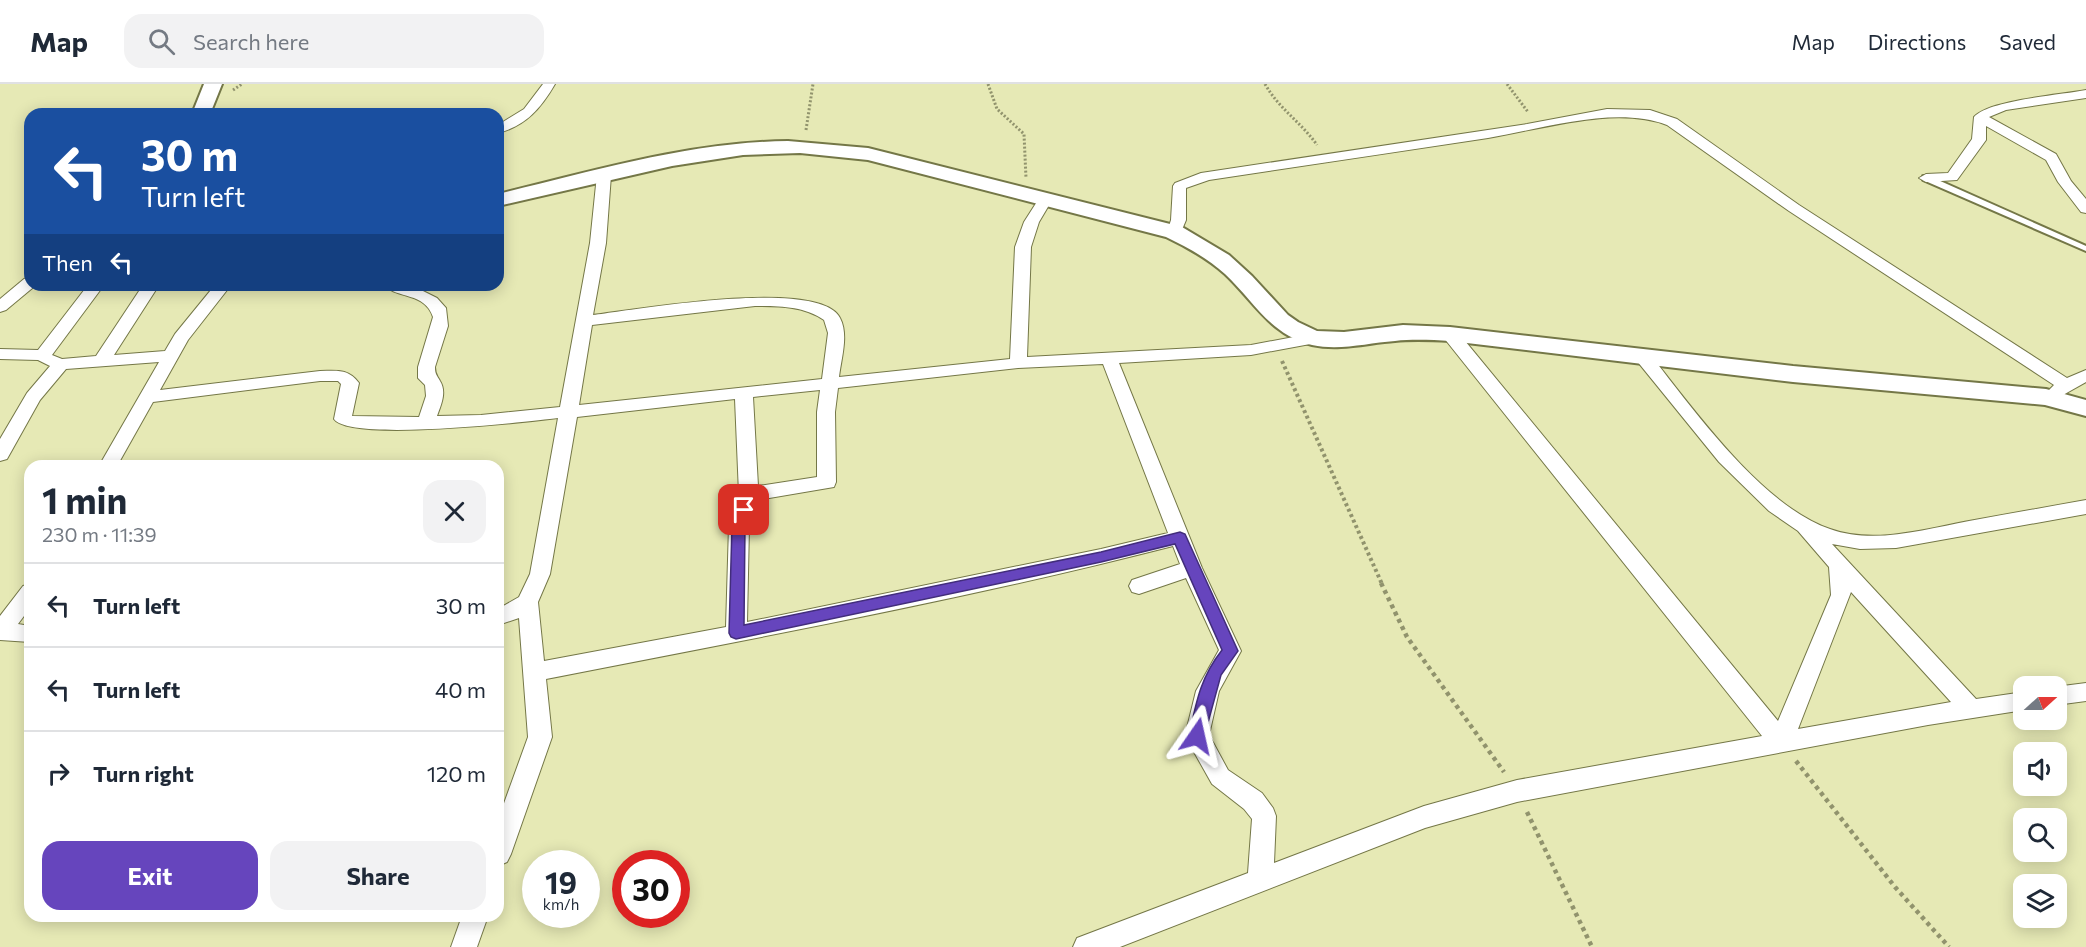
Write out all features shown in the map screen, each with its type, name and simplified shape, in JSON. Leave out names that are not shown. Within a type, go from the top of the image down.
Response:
[{"type":"main road","points":[[203,108],[213,84]]},
{"type":"main road","points":[[504,199],[711,153],[769,147],[868,154],[1174,232],[1214,254],[1236,272],[1281,322],[1302,334],[1315,338],[1347,339],[1399,333],[1450,334],[1643,357],[2046,397],[2086,408]]},
{"type":"street","points":[[504,126],[531,112],[549,84]]},
{"type":"street","points":[[1980,117],[1989,111],[2015,103],[2034,103],[2086,94]]},
{"type":"street","points":[[1174,232],[1179,223],[1176,195],[1180,186],[1187,181],[1206,176],[1607,113],[1650,114],[1672,122],[1794,208],[2067,386]]},
{"type":"street","points":[[1926,178],[1952,177],[1964,164],[1970,149],[1979,140],[1980,117]]},
{"type":"street","points":[[1980,117],[2051,157],[2065,182],[2086,209]]},
{"type":"street","points":[[504,837],[540,737],[528,603],[540,574],[570,412],[598,243],[604,175]]},
{"type":"street","points":[[1018,363],[1025,239],[1036,198]]},
{"type":"street","points":[[0,307],[24,287]]},
{"type":"street","points":[[43,354],[91,291]]},
{"type":"street","points":[[101,362],[147,291]]},
{"type":"street","points":[[112,460],[188,329],[218,291]]},
{"type":"street","points":[[417,291],[435,303],[441,312],[440,325],[428,355],[426,367],[427,378],[433,383],[435,396],[426,423]]},
{"type":"street","points":[[585,321],[755,301],[792,302],[822,311],[832,318],[836,333],[826,412],[827,482],[749,494]]},
{"type":"street","points":[[1450,334],[1781,742]]},
{"type":"street","points":[[148,398],[320,376],[344,376],[350,383],[343,411],[343,419],[348,422],[426,423],[570,412],[1018,363],[1251,350],[1315,338]]},
{"type":"street","points":[[0,354],[43,354],[51,362],[61,364],[172,356]]},
{"type":"street","points":[[1643,357],[1685,411],[1757,488],[1784,513],[1806,528],[1826,536],[1875,543],[1906,540],[2086,507]]},
{"type":"street","points":[[1109,358],[1192,568],[1230,651],[1214,672],[1205,698],[1197,736],[1220,777],[1253,801],[1264,816],[1260,880]]},
{"type":"street","points":[[0,455],[33,397],[61,364]]},
{"type":"street","points":[[2046,397],[2086,375]]},
{"type":"street","points":[[736,633],[738,526],[749,494],[744,394]]},
{"type":"street","points":[[1806,528],[1971,709]]},
{"type":"street","points":[[534,672],[736,633],[1101,557],[1180,537]]},
{"type":"street","points":[[1781,742],[1841,595],[1839,564]]},
{"type":"street","points":[[1139,586],[1192,568]]},
{"type":"street","points":[[1,631],[24,600]]},
{"type":"street","points":[[504,615],[528,603]]},
{"type":"street","points":[[1,631],[24,633]]},
{"type":"street","points":[[2067,695],[2086,692]]},
{"type":"street","points":[[1086,947],[1424,817],[1517,791],[1781,742],[2013,703]]},
{"type":"street","points":[[464,947],[473,922]]},
{"type":"lane","points":[[1926,178],[2086,249]]},
{"type":"path","points":[[802,148],[813,84]]},
{"type":"path","points":[[988,84],[997,109],[1024,134],[1036,198]]},
{"type":"path","points":[[1265,84],[1276,103],[1309,134],[1326,158]]},
{"type":"path","points":[[1507,84],[1529,113],[1558,122]]},
{"type":"path","points":[[1276,346],[1350,517],[1407,637],[1517,791],[1592,947]]},
{"type":"path","points":[[1781,742],[1895,887],[1949,947]]},
{"type":"route","points":[[744,510],[738,526],[736,633],[1101,557],[1180,537],[1230,651],[1214,672],[1205,698],[1197,736]]}]
